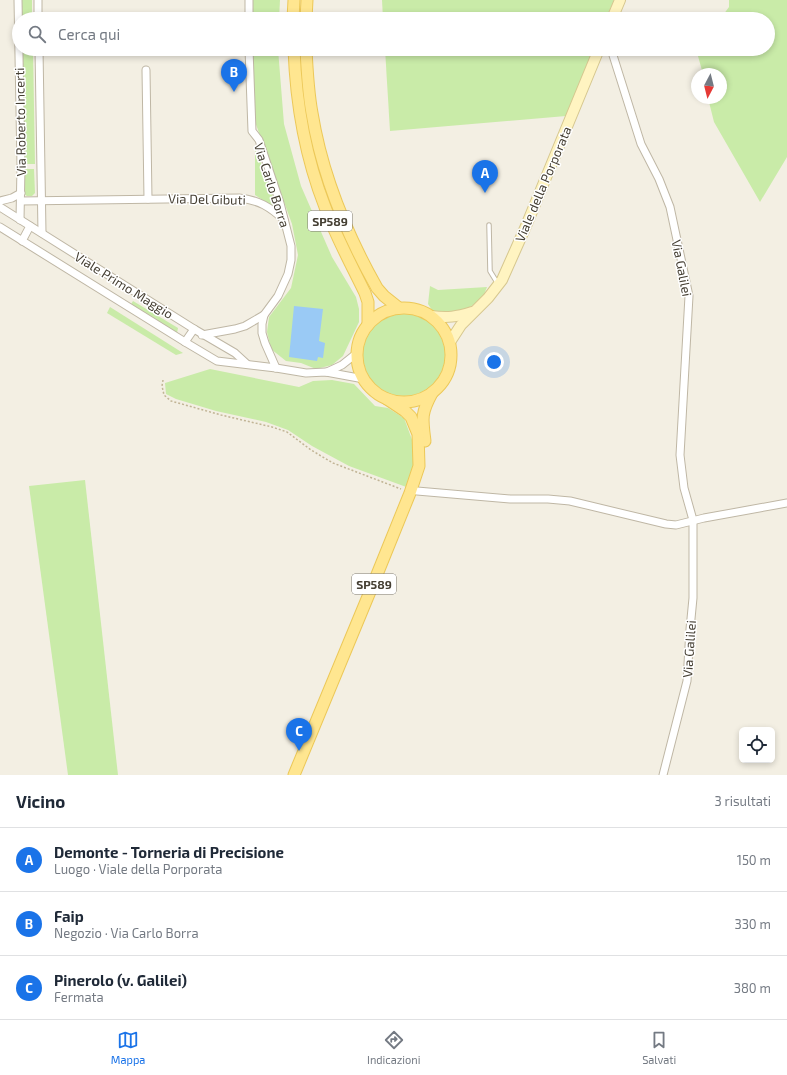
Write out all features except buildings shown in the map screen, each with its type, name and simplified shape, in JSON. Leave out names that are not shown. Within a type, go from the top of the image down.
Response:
[{"type":"main road","points":[[293,12],[294,0]]},
{"type":"main road","points":[[306,12],[307,0]]},
{"type":"main road","name":"SP589","points":[[294,56],[295,81],[299,114],[307,150],[325,208],[336,236],[365,293],[368,302],[368,325]]},
{"type":"main road","name":"SP589","points":[[306,56],[307,79],[318,147],[336,203],[348,232],[377,288],[384,296],[399,308]]},
{"type":"main road","name":"SP589","points":[[301,775],[379,588],[414,492],[419,466],[418,434],[411,418],[404,411],[374,390],[364,379],[359,366],[357,353],[360,338],[368,325],[377,316],[399,308],[416,309],[431,316],[440,323],[446,332],[450,342],[452,357],[449,370],[442,383],[432,393],[421,399],[409,402],[387,399]]},
{"type":"main road","name":"SP589","points":[[294,775],[425,469],[427,458],[422,415],[432,393]]},
{"type":"street","name":"Via Roberto Incerti","points":[[18,0],[18,12]]},
{"type":"street","points":[[38,0],[38,12]]},
{"type":"street","points":[[249,0],[249,12]]},
{"type":"street","points":[[615,12],[620,0]]},
{"type":"street","name":"Via Roberto Incerti","points":[[19,56],[20,220]]},
{"type":"street","name":"Via Roberto Incerti","points":[[39,56],[42,233]]},
{"type":"street","name":"Via Carlo Borra","points":[[202,334],[245,326],[264,315],[278,296],[288,274],[291,260],[291,246],[280,203],[258,140],[252,131],[250,56]]},
{"type":"street","name":"Viale della Porporata","points":[[450,342],[461,325],[488,298],[502,280],[526,226],[596,56]]},
{"type":"street","name":"Via Galilei","points":[[613,56],[642,144],[670,206],[689,296],[680,455],[684,488],[693,520],[693,598],[688,681],[663,775]]},
{"type":"street","points":[[146,70],[148,199]]},
{"type":"street","points":[[0,201],[12,198],[20,193]]},
{"type":"street","name":"Via Del Gibuti","points":[[21,202],[239,198],[249,199],[272,209],[284,220]]},
{"type":"street","name":"Viale Primo Maggio","points":[[0,207],[202,334],[235,353],[247,364]]},
{"type":"street","points":[[22,241],[30,226]]},
{"type":"street","name":"Viale Primo Maggio","points":[[0,227],[185,342],[217,360],[306,373],[326,372]]},
{"type":"street","points":[[431,316],[443,318],[454,317],[474,311]]},
{"type":"street","points":[[264,315],[262,333],[276,368]]},
{"type":"street","points":[[185,342],[194,329]]},
{"type":"street","points":[[326,372],[342,364],[357,353]]},
{"type":"street","points":[[326,372],[364,379]]},
{"type":"street","points":[[414,492],[510,499],[548,499],[570,501],[666,524],[676,525],[693,520],[787,503]]},
{"type":"lane","points":[[489,225],[490,271],[498,285]]},
{"type":"path","points":[[163,380],[164,396],[171,401],[288,432],[312,450],[333,463],[414,492]]},
{"type":"green space","points":[[21,0],[32,0],[32,12],[21,12]]},
{"type":"green space","points":[[251,0],[280,0],[279,12],[252,12]]},
{"type":"green space","points":[[382,0],[614,0],[609,12],[383,12]]},
{"type":"green space","points":[[729,0],[787,0],[787,157],[760,202],[714,122],[710,104],[727,104],[727,68],[701,68],[698,56],[775,56],[775,12],[725,12],[729,7]]},
{"type":"green space","points":[[22,56],[33,56],[35,164],[24,164]]},
{"type":"green space","points":[[252,56],[279,56],[284,124],[301,186],[332,257],[356,297],[359,309],[359,322],[343,356],[332,365],[316,369],[301,363],[286,361],[271,349],[267,332],[269,317],[291,288],[298,255],[292,224],[254,119]]},
{"type":"green space","points":[[385,56],[591,56],[566,116],[390,131]]},
{"type":"green space","points":[[255,150],[265,172],[275,204],[272,206],[255,195]]},
{"type":"green space","points":[[23,169],[34,169],[35,193],[32,196],[27,196],[24,194]]},
{"type":"green space","points":[[430,286],[438,290],[487,287],[483,297],[465,311],[434,313],[428,304]]},
{"type":"green space","points":[[133,301],[178,328],[177,333],[130,306]]},
{"type":"green space","points":[[110,307],[183,353],[176,355],[107,313]]},
{"type":"green space","points":[[404,314],[420,317],[433,326],[442,339],[445,355],[442,371],[433,384],[420,393],[404,396],[388,393],[375,384],[366,371],[363,355],[366,339],[375,326],[388,317]]},
{"type":"green space","points":[[210,369],[299,387],[313,381],[332,380],[354,384],[375,406],[388,408],[404,418],[414,445],[415,472],[409,488],[349,466],[312,446],[288,430],[266,422],[216,411],[176,399],[166,394],[165,383]]},
{"type":"green space","points":[[85,480],[118,775],[68,775],[29,486]]},
{"type":"water","points":[[294,306],[323,309],[319,341],[325,343],[323,358],[318,357],[317,361],[289,357]]},
{"type":"place","name":"Faip","points":[[234,92]]},
{"type":"place","name":"Demonte - Torneria di Precisione","points":[[485,193]]},
{"type":"place","name":"Pinerolo (v. Galilei)","points":[[299,751]]}]
